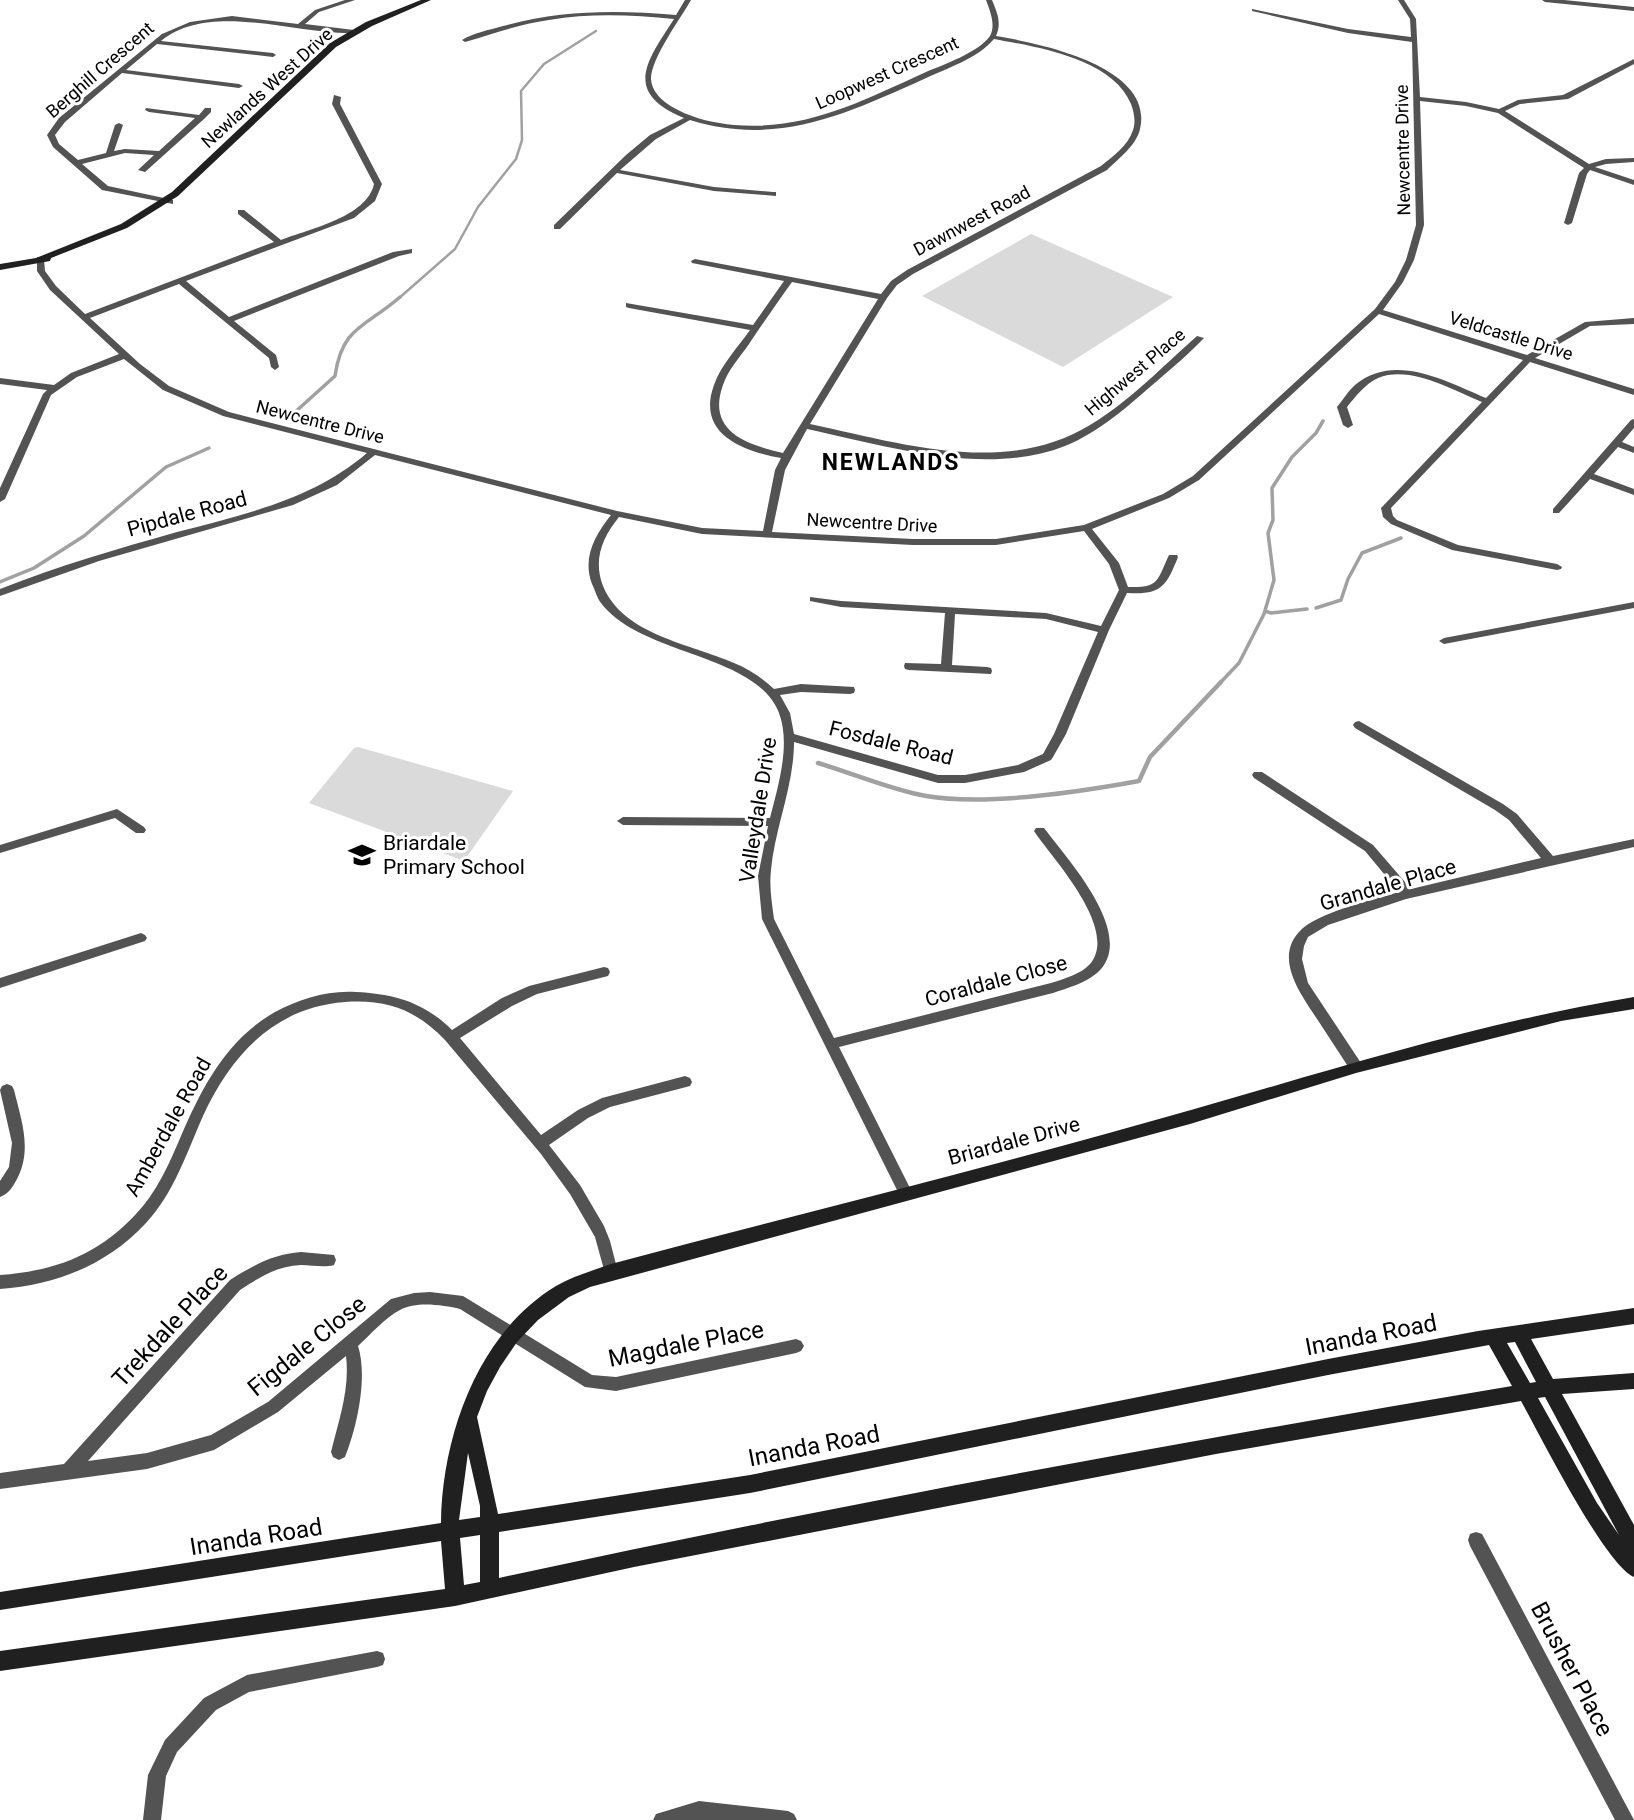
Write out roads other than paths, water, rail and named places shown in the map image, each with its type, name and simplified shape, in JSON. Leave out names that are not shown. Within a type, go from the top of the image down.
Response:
[{"type":"street","points":[[300,25],[317,11],[352,0]]},
{"type":"street","name":"Newlands West Drive","points":[[0,267],[40,259],[124,226],[170,199],[324,52],[354,32],[427,0]]},
{"type":"street","name":"Loopwest Crescent","points":[[688,0],[650,71],[648,85],[660,102],[689,118],[740,127],[784,128],[835,117],[962,58],[981,48],[993,37]]},
{"type":"street","points":[[989,0],[998,26],[993,37]]},
{"type":"street","name":"Newcentre Drive","points":[[40,259],[44,276],[84,317],[166,388],[211,409],[373,452],[617,514],[702,531],[914,542],[996,542],[1086,528],[1166,496],[1196,478],[1378,311],[1399,282],[1411,258],[1419,231],[1421,209],[1413,19],[1401,0]]},
{"type":"street","points":[[1545,0],[1634,9]]},
{"type":"street","points":[[1254,10],[1348,31],[1415,40]]},
{"type":"street","points":[[465,40],[524,22],[558,16],[597,13],[679,17]]},
{"type":"street","name":"Berghill Crescent","points":[[170,199],[105,188],[56,145],[51,135],[53,131],[119,71],[155,42],[182,26],[232,18],[354,32]]},
{"type":"street","name":"Dawnwest Road","points":[[768,534],[780,470],[786,456],[894,283],[1104,168],[1120,157],[1138,130],[1139,117],[1134,100],[1109,75],[1085,61],[1058,51],[993,37]]},
{"type":"street","points":[[155,42],[272,55]]},
{"type":"street","points":[[1500,111],[1518,102],[1564,97],[1634,61]]},
{"type":"street","points":[[119,71],[239,86]]},
{"type":"street","points":[[84,317],[351,216],[368,204],[377,192],[378,184],[336,104],[337,97]]},
{"type":"street","points":[[1418,99],[1500,111],[1588,167],[1634,183]]},
{"type":"street","points":[[149,110],[201,117]]},
{"type":"street","points":[[142,170],[208,110]]},
{"type":"street","points":[[557,227],[653,137],[689,118]]},
{"type":"street","points":[[110,153],[119,125]]},
{"type":"street","points":[[75,163],[110,153],[161,153]]},
{"type":"street","points":[[1568,223],[1583,173],[1588,167],[1606,161],[1634,160]]},
{"type":"street","points":[[616,171],[714,189],[773,194]]},
{"type":"street","points":[[241,212],[279,243]]},
{"type":"street","points":[[228,320],[409,251]]},
{"type":"street","points":[[695,261],[883,297]]},
{"type":"street","points":[[786,456],[749,448],[738,442],[718,421],[712,403],[715,388],[789,280]]},
{"type":"street","points":[[180,281],[273,357],[275,367]]},
{"type":"street","points":[[629,305],[755,328]]},
{"type":"street","name":"Veldcastle Drive","points":[[1378,311],[1634,392]]},
{"type":"street","points":[[1557,567],[1449,546],[1394,522],[1388,517],[1387,509],[1529,358],[1588,324],[1634,321]]},
{"type":"street","name":"Highwest Place","points":[[804,426],[943,453],[981,456],[1039,451],[1093,428],[1200,338]]},
{"type":"street","points":[[0,499],[20,460],[41,402],[54,388],[74,375],[126,355]]},
{"type":"street","points":[[1348,425],[1342,407],[1348,398],[1379,372],[1388,370],[1409,372],[1487,401]]},
{"type":"street","points":[[0,381],[54,388]]},
{"type":"street","points":[[1556,511],[1634,422]]},
{"type":"street","points":[[1617,443],[1634,450]]},
{"type":"street","name":"Pipdale Road","points":[[0,593],[74,565],[297,502],[344,478],[373,452]]},
{"type":"street","points":[[1589,475],[1634,492]]},
{"type":"street","points":[[617,514],[596,545],[592,561],[596,585],[610,608],[629,623],[748,673],[774,693],[801,688],[850,690]]},
{"type":"street","points":[[1086,528],[1114,563],[1124,590],[1156,590],[1161,585],[1173,557]]},
{"type":"street","name":"Fosdale Road","points":[[791,737],[938,779],[965,779],[1020,769],[1047,757],[1060,734],[1124,590]]},
{"type":"street","points":[[814,599],[841,604],[1045,616],[1104,630]]},
{"type":"street","points":[[1444,641],[1634,605]]},
{"type":"street","points":[[946,668],[950,612]]},
{"type":"street","points":[[909,666],[987,671]]},
{"type":"street","name":"Valleydale Drive","points":[[774,693],[781,703],[791,737],[763,883],[768,919],[906,1194]]},
{"type":"street","points":[[1359,725],[1513,817],[1551,862]]},
{"type":"street","points":[[1258,775],[1369,848],[1409,895]]},
{"type":"street","points":[[0,849],[117,813],[140,830]]},
{"type":"street","points":[[623,821],[774,822]]},
{"type":"street","name":"Coraldale Close","points":[[831,1044],[1053,988],[1085,976],[1098,964],[1105,948],[1102,923],[1083,891],[1040,831]]},
{"type":"street","name":"Grandale Place","points":[[1356,1067],[1302,985],[1295,958],[1298,943],[1306,931],[1335,915],[1409,895],[1634,843]]},
{"type":"street","points":[[0,984],[141,938]]},
{"type":"street","points":[[451,1037],[507,1002],[534,990],[604,972]]},
{"type":"street","name":"Amberdale Road","points":[[0,1282],[43,1277],[90,1259],[131,1229],[155,1203],[222,1068],[250,1038],[278,1015],[323,998],[373,998],[412,1006],[451,1037],[540,1144],[583,1203],[601,1233],[611,1272]]},
{"type":"street","name":"Briardale Drive","points":[[455,1597],[450,1531],[456,1470],[471,1404],[488,1366],[514,1335],[556,1295],[611,1272],[1190,1118],[1356,1067],[1561,1015],[1634,1003]]},
{"type":"street","points":[[540,1144],[583,1114],[607,1102],[685,1082]]},
{"type":"street","points":[[0,1191],[10,1180],[21,1155],[7,1090]]},
{"type":"street","name":"Trekdale Place","points":[[68,1472],[235,1285],[266,1264],[295,1257],[329,1260]]},
{"type":"street","name":"Figdale Close","points":[[0,1481],[147,1461],[194,1450],[214,1442],[273,1407],[396,1304],[421,1297],[443,1298],[463,1303],[514,1335]]},
{"type":"street","name":"Inanda Road","points":[[0,1601],[750,1484],[1314,1370],[1494,1336],[1634,1316]]},
{"type":"street","points":[[1519,1333],[1634,1544]]},
{"type":"street","name":"Magdale Place","points":[[514,1335],[590,1382],[603,1384],[616,1384],[796,1346]]},
{"type":"street","points":[[1494,1336],[1591,1509],[1620,1553],[1634,1568]]},
{"type":"street","points":[[340,1452],[357,1375],[355,1355],[349,1342]]},
{"type":"street","points":[[0,1661],[455,1597],[634,1558],[1216,1445],[1551,1388],[1634,1381]]},
{"type":"street","points":[[469,1416],[489,1506],[490,1589]]},
{"type":"street","name":"Brusher Place","points":[[1476,1540],[1625,1820]]},
{"type":"street","points":[[152,1820],[157,1774],[171,1746],[210,1704],[247,1684],[377,1659]]},
{"type":"street","points":[[662,1820],[699,1810],[788,1820]]},
{"type":"waterway","points":[[398,299],[455,249],[478,207],[516,159],[522,140],[521,91],[544,64],[596,31]]},
{"type":"waterway","points":[[294,413],[335,376],[343,347],[357,329],[400,297]]},
{"type":"waterway","points":[[1219,684],[1239,663],[1264,614],[1274,580],[1268,533],[1273,520],[1272,488],[1292,457],[1316,433],[1323,421]]},
{"type":"waterway","points":[[0,582],[34,568],[84,536],[166,467],[209,448]]},
{"type":"waterway","points":[[1316,608],[1341,600],[1348,579],[1362,553],[1401,538]]},
{"type":"waterway","points":[[1265,611],[1271,613],[1307,609]]},
{"type":"waterway","points":[[818,763],[899,790],[950,799],[1004,799],[1139,781],[1150,757],[1221,682]]},
{"type":"place","name":"Briardale Primary School","points":[[362,855]]},
{"type":"district","name":"NEWLANDS","points":[[891,462]]}]
